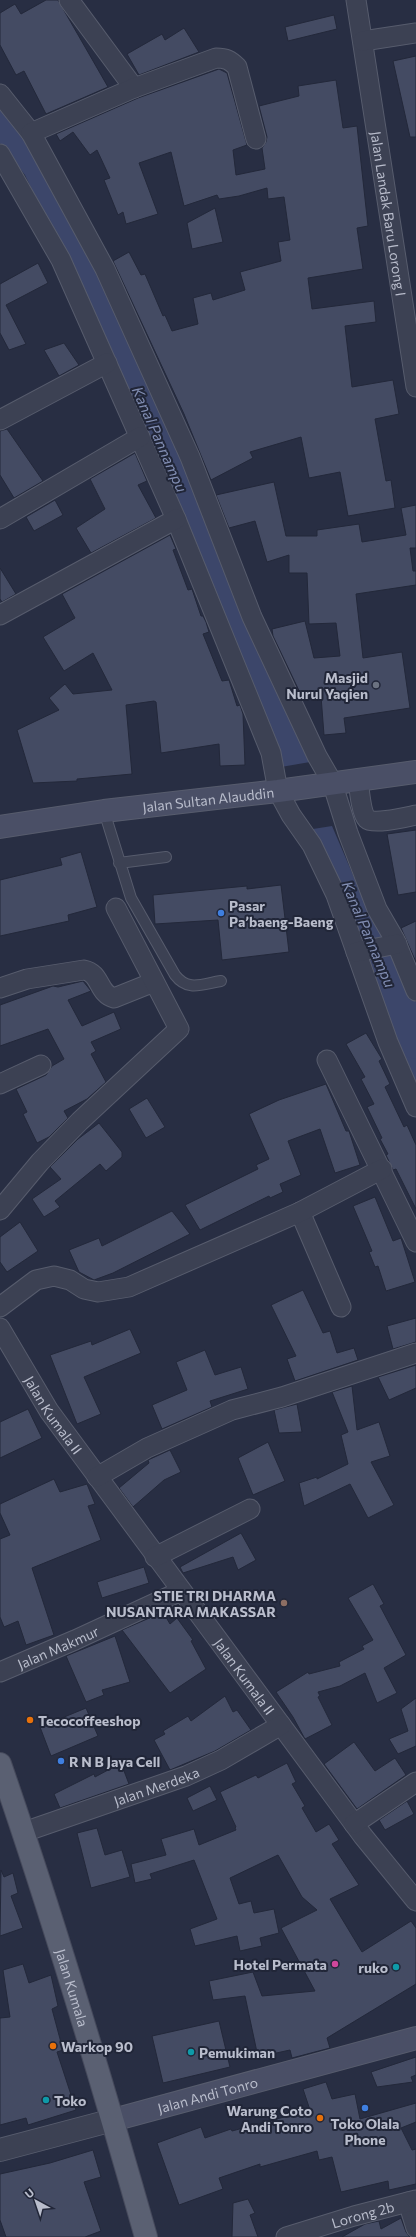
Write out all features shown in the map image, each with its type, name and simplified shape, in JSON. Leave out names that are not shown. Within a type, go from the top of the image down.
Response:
[{"type":"main road","name":"Jalan Sultan Alauddin","points":[[0,827],[104,810],[278,791],[332,782],[416,772]]},
{"type":"main road","name":"Jalan Kumala","points":[[0,1764],[24,1832],[113,2120],[146,2237]]},
{"type":"main road","name":"Jalan Andi Tonro","points":[[113,2120],[416,2038]]},
{"type":"street","points":[[69,0],[134,88]]},
{"type":"street","name":"Jalan Landak Baru Lorong I","points":[[356,0],[401,303],[416,387]]},
{"type":"street","points":[[363,40],[416,33]]},
{"type":"street","points":[[31,133],[134,88],[216,58],[230,60],[237,67],[256,139]]},
{"type":"street","points":[[0,94],[31,133],[106,269],[190,457],[252,618],[317,756],[332,782],[348,833],[377,909],[392,945],[416,991]]},
{"type":"street","points":[[0,154],[60,260],[176,519],[271,753],[278,791],[291,815],[312,845],[336,895],[359,952],[388,1042],[416,1107]]},
{"type":"street","points":[[0,420],[107,363]]},
{"type":"street","points":[[0,519],[140,437]]},
{"type":"street","points":[[1,612],[176,519]]},
{"type":"street","points":[[358,779],[364,813],[367,819],[373,822],[416,815]]},
{"type":"street","points":[[0,1210],[40,1162],[80,1121],[178,1029],[116,908]]},
{"type":"street","points":[[359,952],[392,945]]},
{"type":"street","points":[[0,988],[28,979],[84,970],[91,971],[96,976],[103,991],[114,998],[154,982]]},
{"type":"street","points":[[327,1060],[382,1169],[416,1242]]},
{"type":"street","points":[[0,1084],[41,1065]]},
{"type":"street","points":[[0,1307],[36,1280],[54,1276],[70,1280],[84,1289],[98,1292],[130,1287],[300,1212],[382,1169]]},
{"type":"street","points":[[300,1212],[341,1307]]},
{"type":"street","name":"Jalan Kumala II","points":[[0,1328],[49,1411],[155,1557],[354,1824],[413,1892]]},
{"type":"street","points":[[97,1477],[148,1448],[232,1410],[282,1397],[416,1353]]},
{"type":"street","points":[[155,1557],[250,1509]]},
{"type":"street","name":"Jalan Makmur","points":[[0,1672],[75,1640],[181,1590]]},
{"type":"street","name":"Jalan Merdeka","points":[[24,1832],[186,1776],[221,1760],[281,1726]]},
{"type":"street","points":[[354,1824],[416,1782]]},
{"type":"street","name":"Jalan Andi Tonro","points":[[0,2150],[113,2120]]},
{"type":"street","points":[[412,2201],[416,2228]]},
{"type":"street","name":"Lorong 2b","points":[[286,2237],[354,2216],[412,2201]]},
{"type":"lane","points":[[104,810],[119,863],[131,898],[168,964],[180,981],[190,986],[221,981]]},
{"type":"lane","points":[[119,863],[166,857]]},
{"type":"water","points":[[0,107],[28,143],[119,310],[310,762],[281,767],[104,340],[25,175],[0,143]]},
{"type":"water","points":[[332,826],[362,896],[384,942],[359,947],[313,829]]},
{"type":"water","points":[[392,959],[416,1009],[416,1098],[363,963]]},
{"type":"building","points":[[46,0],[58,0],[108,87],[46,114],[24,71],[16,75],[0,45],[0,13],[15,4],[21,14]]},
{"type":"building","points":[[334,15],[337,29],[288,41],[285,27]]},
{"type":"building","points":[[184,28],[199,52],[139,75],[127,54],[162,34],[165,40]]},
{"type":"building","points":[[416,56],[416,137],[410,137],[393,61]]},
{"type":"building","points":[[219,69],[227,73],[247,145],[233,150],[236,175],[265,169],[262,148],[267,137],[259,106],[299,96],[298,86],[336,80],[343,128],[357,126],[368,226],[357,228],[363,269],[308,278],[312,309],[374,301],[376,322],[345,326],[352,387],[393,380],[399,414],[375,419],[386,481],[391,480],[395,508],[348,516],[340,472],[309,478],[301,437],[250,452],[253,458],[211,480],[184,414],[113,261],[129,252],[141,275],[145,274],[163,316],[165,315],[172,331],[198,324],[193,298],[211,293],[213,300],[245,290],[240,272],[281,261],[278,242],[290,240],[284,197],[268,199],[267,188],[239,196],[219,199],[217,195],[184,206],[171,152],[139,163],[158,214],[126,224],[123,212],[118,215],[104,180],[110,178],[97,150],[90,155],[73,132],[60,141],[56,134],[138,98]]},
{"type":"building","points":[[215,208],[223,242],[192,249],[187,223]]},
{"type":"building","points":[[38,263],[48,283],[6,305],[26,344],[9,350],[0,333],[0,284]]},
{"type":"building","points":[[64,343],[79,365],[59,376],[44,350]]},
{"type":"building","points":[[7,429],[43,481],[14,498],[0,475],[0,431]]},
{"type":"building","points":[[135,453],[147,481],[138,485],[156,518],[91,553],[76,528],[105,509],[90,479]]},
{"type":"building","points":[[274,482],[286,536],[317,536],[317,530],[359,524],[362,542],[406,535],[401,508],[416,505],[416,548],[410,548],[413,571],[416,571],[416,585],[356,594],[363,658],[402,652],[410,708],[344,718],[346,733],[324,735],[321,696],[303,699],[273,636],[272,629],[305,621],[314,658],[340,656],[336,623],[309,624],[307,573],[289,573],[289,555],[267,562],[255,521],[229,528],[216,495]]},
{"type":"building","points":[[55,500],[63,515],[34,531],[26,517]]},
{"type":"building","points":[[170,535],[176,549],[173,550],[188,590],[192,589],[201,616],[203,616],[206,622],[209,632],[203,634],[222,681],[229,680],[237,706],[240,705],[243,714],[245,765],[220,766],[219,744],[161,753],[156,702],[154,701],[126,705],[132,774],[77,779],[77,781],[33,783],[17,730],[59,710],[49,698],[65,684],[73,694],[112,690],[93,653],[64,671],[43,637],[75,618],[62,594]]},
{"type":"building","points":[[0,568],[16,594],[2,602],[0,599]]},
{"type":"building","points":[[416,830],[416,892],[398,895],[387,834]]},
{"type":"building","points":[[81,852],[97,907],[68,915],[69,921],[0,936],[0,880],[62,865],[60,858]]},
{"type":"building","points":[[281,885],[289,952],[222,960],[218,920],[155,924],[153,895],[247,886],[247,889]]},
{"type":"building","points":[[416,921],[416,962],[401,928]]},
{"type":"building","points":[[83,981],[91,991],[68,1000],[82,1026],[114,1012],[121,1029],[91,1042],[96,1051],[91,1054],[106,1082],[87,1099],[64,1111],[68,1118],[49,1137],[37,1143],[23,1114],[27,1112],[16,1089],[46,1075],[52,1066],[64,1059],[48,1029],[0,1046],[0,1005],[53,986],[58,987]]},
{"type":"building","points":[[366,1033],[382,1059],[379,1061],[390,1084],[385,1087],[404,1127],[407,1125],[416,1145],[416,1209],[396,1169],[393,1170],[386,1155],[388,1154],[380,1139],[382,1138],[367,1107],[374,1104],[361,1079],[365,1077],[346,1044]]},
{"type":"building","points":[[326,1084],[346,1131],[349,1131],[360,1165],[335,1173],[320,1129],[288,1141],[301,1175],[280,1184],[283,1192],[270,1198],[269,1196],[200,1230],[185,1205],[258,1169],[256,1165],[269,1159],[249,1114],[279,1100]]},
{"type":"building","points":[[147,1098],[165,1127],[146,1138],[129,1109]]},
{"type":"building","points":[[99,1123],[122,1152],[122,1157],[106,1171],[100,1164],[55,1201],[60,1207],[44,1217],[32,1199],[61,1179],[50,1167],[78,1139]]},
{"type":"building","points":[[375,1197],[393,1241],[401,1238],[415,1282],[386,1291],[378,1266],[375,1267],[369,1252],[372,1251],[353,1206]]},
{"type":"building","points":[[172,1211],[190,1234],[113,1273],[94,1280],[79,1272],[69,1250],[99,1238],[102,1246]]},
{"type":"building","points":[[20,1222],[38,1251],[7,1272],[0,1262],[0,1237]]},
{"type":"building","points":[[303,1290],[323,1333],[330,1331],[337,1353],[354,1348],[358,1360],[295,1381],[287,1359],[296,1356],[271,1305]]},
{"type":"building","points":[[416,1318],[416,1342],[393,1349],[387,1326]]},
{"type":"building","points":[[130,1329],[141,1353],[84,1377],[101,1414],[77,1424],[50,1355],[91,1341],[92,1345]]},
{"type":"building","points":[[205,1350],[215,1375],[241,1367],[248,1389],[210,1401],[212,1407],[162,1429],[152,1405],[187,1390],[176,1362]]},
{"type":"building","points":[[416,1365],[416,1388],[389,1400],[378,1377]]},
{"type":"building","points":[[352,1386],[357,1430],[379,1422],[390,1456],[371,1462],[394,1505],[368,1518],[350,1484],[304,1506],[299,1483],[317,1477],[317,1479],[348,1464],[341,1435],[348,1432],[332,1392]]},
{"type":"building","points":[[297,1404],[302,1432],[279,1433],[274,1410]]},
{"type":"building","points":[[28,1409],[42,1438],[0,1458],[0,1422]]},
{"type":"building","points":[[268,1442],[285,1481],[253,1495],[238,1458]]},
{"type":"building","points":[[170,1450],[181,1472],[164,1480],[133,1507],[119,1488],[149,1463],[148,1460]]},
{"type":"building","points":[[54,1479],[60,1492],[87,1484],[95,1504],[88,1506],[101,1540],[32,1568],[54,1635],[26,1645],[18,1621],[4,1627],[0,1617],[0,1539],[10,1535],[0,1513],[0,1504]]},
{"type":"building","points":[[241,1533],[256,1560],[238,1570],[233,1557],[183,1573],[180,1567]]},
{"type":"building","points":[[144,1567],[149,1583],[102,1598],[97,1582]]},
{"type":"building","points":[[373,1584],[384,1604],[380,1606],[406,1655],[384,1668],[397,1693],[377,1703],[365,1673],[340,1686],[318,1692],[320,1696],[318,1697],[332,1725],[305,1739],[293,1717],[276,1692],[308,1672],[309,1674],[340,1666],[339,1662],[364,1649],[362,1646],[373,1640],[348,1598]]},
{"type":"building","points":[[163,1612],[170,1624],[177,1618],[193,1640],[191,1641],[206,1669],[170,1693],[122,1630]]},
{"type":"building","points":[[115,1636],[130,1682],[102,1690],[104,1695],[86,1702],[66,1656]]},
{"type":"building","points":[[225,1696],[233,1712],[237,1710],[251,1730],[215,1751],[170,1770],[154,1740],[165,1734],[163,1731],[188,1716],[191,1721]]},
{"type":"building","points":[[416,1698],[416,1746],[398,1754],[389,1739],[408,1731],[401,1709]]},
{"type":"building","points":[[86,1708],[98,1736],[51,1756],[40,1727]]},
{"type":"building","points":[[354,1742],[375,1771],[395,1758],[406,1775],[357,1809],[324,1764]]},
{"type":"building","points":[[121,1763],[129,1784],[60,1808],[54,1794],[94,1774],[95,1777]]},
{"type":"building","points":[[287,1763],[296,1782],[292,1784],[305,1806],[302,1808],[316,1832],[329,1824],[339,1840],[332,1844],[359,1885],[330,1899],[362,1952],[411,1921],[416,1928],[416,1984],[327,2038],[330,2048],[292,2058],[290,2050],[258,2057],[245,1996],[213,2000],[209,1981],[253,1972],[262,1996],[315,1991],[281,1928],[317,1910],[302,1897],[278,1855],[230,1878],[239,1904],[251,1901],[254,1913],[274,1909],[279,1933],[260,1938],[262,1946],[240,1951],[237,1936],[195,1946],[190,1929],[217,1919],[194,1860],[150,1874],[152,1879],[135,1883],[131,1864],[166,1855],[161,1839],[194,1829],[199,1845],[236,1830],[220,1792],[256,1775],[258,1778]]},
{"type":"building","points":[[210,1786],[217,1800],[193,1811],[187,1798]]},
{"type":"building","points":[[407,1801],[414,1814],[385,1830],[379,1820]]},
{"type":"building","points":[[97,1828],[105,1855],[122,1850],[130,1877],[91,1888],[77,1833]]},
{"type":"building","points":[[1,1870],[4,1877],[13,1873],[18,1893],[11,1896],[23,1928],[0,1936]]},
{"type":"building","points":[[23,1964],[29,1983],[51,1975],[58,2006],[52,2009],[63,2050],[57,2052],[76,2110],[28,2125],[26,2118],[0,2125],[0,2018],[10,2017],[3,1970]]},
{"type":"building","name":"Pemukiman","points":[[219,2021],[230,2067],[163,2083],[152,2036]]},
{"type":"building","points":[[416,2057],[416,2075],[411,2077],[413,2082],[377,2087],[371,2072]]},
{"type":"building","points":[[326,2082],[332,2099],[355,2094],[360,2119],[416,2103],[416,2122],[401,2128],[412,2150],[416,2149],[416,2184],[389,2190],[388,2181],[341,2192],[332,2157],[319,2160],[317,2151],[260,2167],[260,2164],[219,2178],[223,2189],[179,2205],[157,2143],[201,2127],[205,2138],[231,2129],[232,2131],[310,2110],[303,2089]]},
{"type":"building","points":[[93,2150],[101,2177],[84,2182],[101,2231],[85,2237],[6,2237],[0,2220],[0,2174],[50,2163]]},
{"type":"building","points":[[248,2199],[255,2213],[250,2215],[258,2237],[232,2237],[233,2203]]},
{"type":"building","points":[[401,2218],[406,2232],[410,2237],[342,2237],[365,2224],[379,2221],[381,2229]]},
{"type":"waterway","name":"Kanal Pannampu","points":[[362,917],[416,1043]]},
{"type":"place","name":"Masjid Nurul Yaqien","points":[[376,685]]},
{"type":"place","name":"Pasar Paʼbaeng-Baeng","points":[[221,913]]},
{"type":"place","name":"STIE TRI DHARMA NUSANTARA MAKASSAR","points":[[284,1603]]},
{"type":"place","name":"Tecocoffeeshop","points":[[30,1720]]},
{"type":"place","name":"R N B Jaya Cell","points":[[61,1761]]},
{"type":"place","name":"Hotel Permata","points":[[335,1964]]},
{"type":"place","name":"ruko","points":[[396,1967]]},
{"type":"place","name":"Warkop 90","points":[[53,2046]]},
{"type":"place","name":"Pemukiman","points":[[191,2052]]},
{"type":"place","name":"Toko","points":[[46,2100]]},
{"type":"place","name":"Toko Olala Phone","points":[[365,2108]]},
{"type":"place","name":"Warung Coto Andi Tonro","points":[[320,2118]]}]
